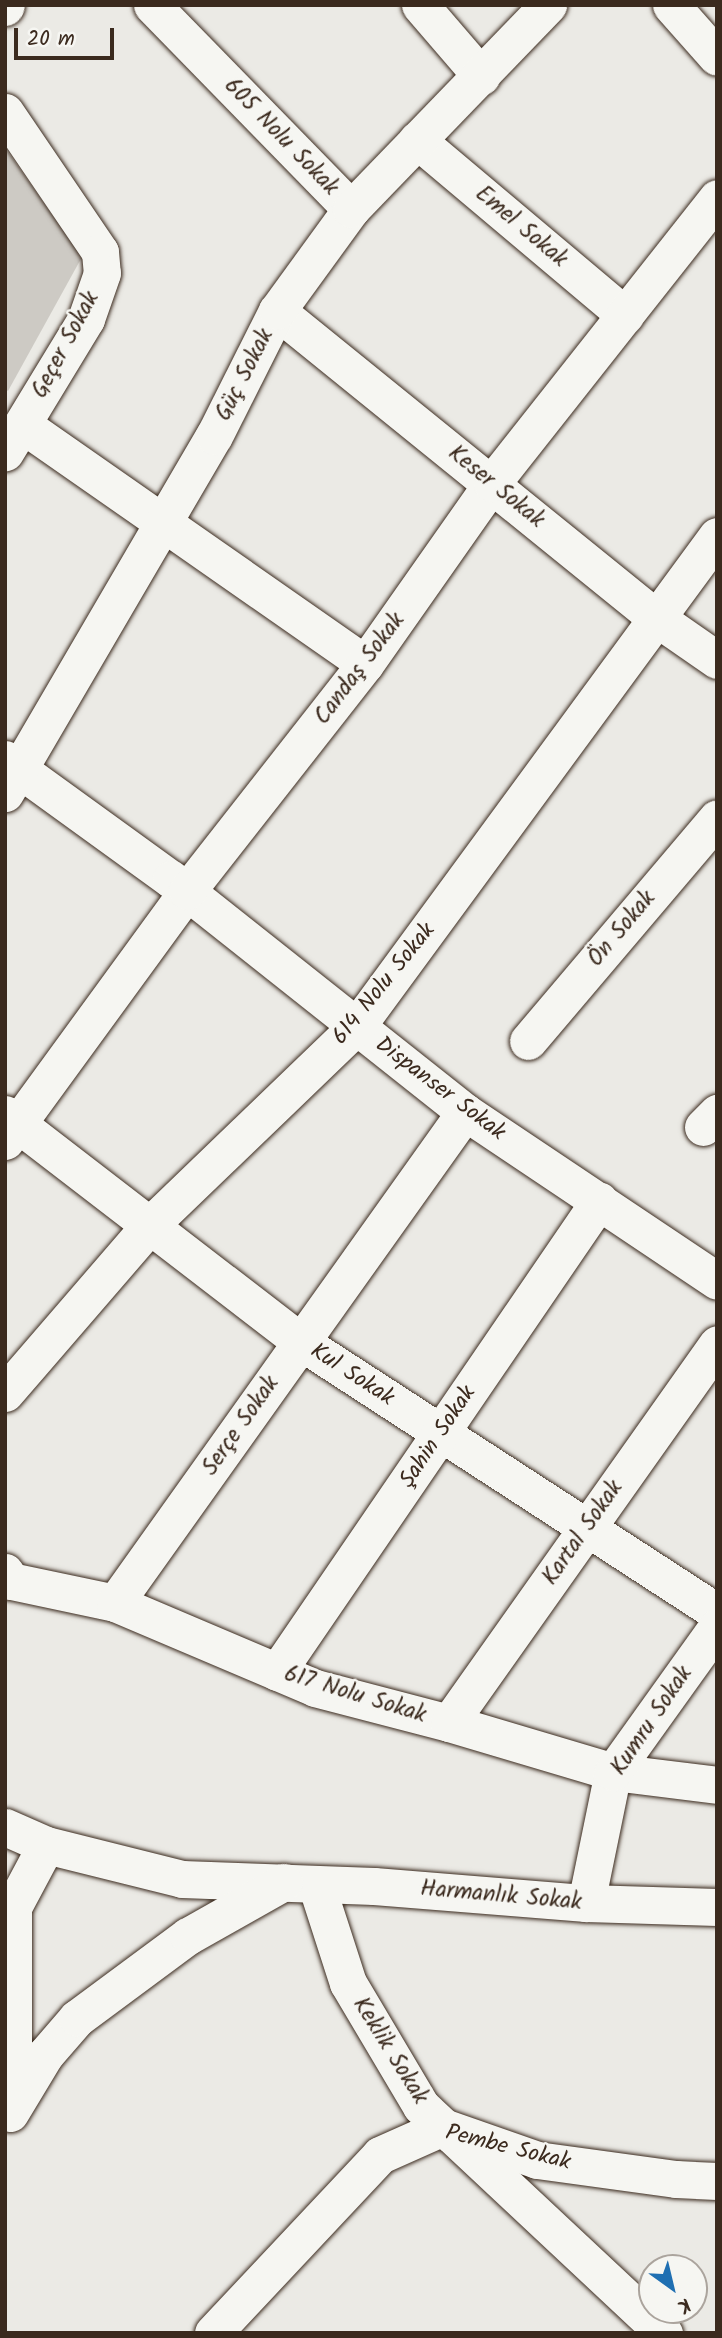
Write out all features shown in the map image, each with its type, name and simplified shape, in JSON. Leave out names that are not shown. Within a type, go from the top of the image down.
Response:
[{"type":"street","name":"605 Nolu Sokak","points":[[152,5],[351,209]]},
{"type":"street","points":[[420,5],[481,76]]},
{"type":"street","name":"Güç Sokak","points":[[10,773],[164,523],[214,436],[277,312],[351,209],[548,5]]},
{"type":"street","points":[[671,5],[717,57]]},
{"type":"street","name":"Geçer Sokak","points":[[5,112],[100,252],[102,273],[86,318],[14,438]]},
{"type":"street","name":"Emel Sokak","points":[[417,140],[625,314]]},
{"type":"street","name":"Candaş Sokak","points":[[10,1126],[187,891],[365,664],[492,483],[717,198]]},
{"type":"street","name":"Keser Sokak","points":[[277,312],[658,619],[717,660]]},
{"type":"street","points":[[14,438],[164,523],[365,664]]},
{"type":"street","name":"614 Nolu Sokak","points":[[5,1393],[150,1225],[357,1026],[717,536]]},
{"type":"street","name":"Dispanser Sokak","points":[[10,773],[187,891],[465,1112],[717,1281]]},
{"type":"street","name":"Ön Sokak","points":[[528,1041],[717,818]]},
{"type":"street","name":"Serçe Sokak","points":[[115,1603],[465,1112]]},
{"type":"street","name":"Kul Sokak","points":[[10,1126],[150,1225],[302,1342],[717,1612]]},
{"type":"street","name":"Şahin Sokak","points":[[277,1672],[599,1200]]},
{"type":"street","name":"Kartal Sokak","points":[[449,1723],[717,1344]]},
{"type":"street","name":"617 Nolu Sokak","points":[[7,1588],[115,1603],[315,1688],[449,1723],[613,1772],[717,1785]]},
{"type":"street","name":"Kumru Sokak","points":[[586,1903],[613,1772],[717,1627]]},
{"type":"street","name":"Harmanlık Sokak","points":[[5,1827],[46,1845],[182,1879],[300,1882],[586,1903],[717,1907]]},
{"type":"street","points":[[5,2099],[13,2046],[14,1991],[9,1904],[46,1845]]},
{"type":"street","points":[[182,1879],[189,1914],[188,1936]]},
{"type":"street","points":[[5,2120],[46,2056],[77,2018],[188,1936],[300,1882]]},
{"type":"street","name":"Keklik Sokak","points":[[300,1882],[348,1983],[421,2106],[664,2333]]},
{"type":"street","points":[[14,1991],[40,2020],[77,2018]]},
{"type":"street","name":"Pembe Sokak","points":[[215,2332],[380,2155],[443,2127],[537,2161],[676,2179],[717,2181]]},
{"type":"shaded area","points":[[5,148],[82,257],[8,391],[5,389]]}]
